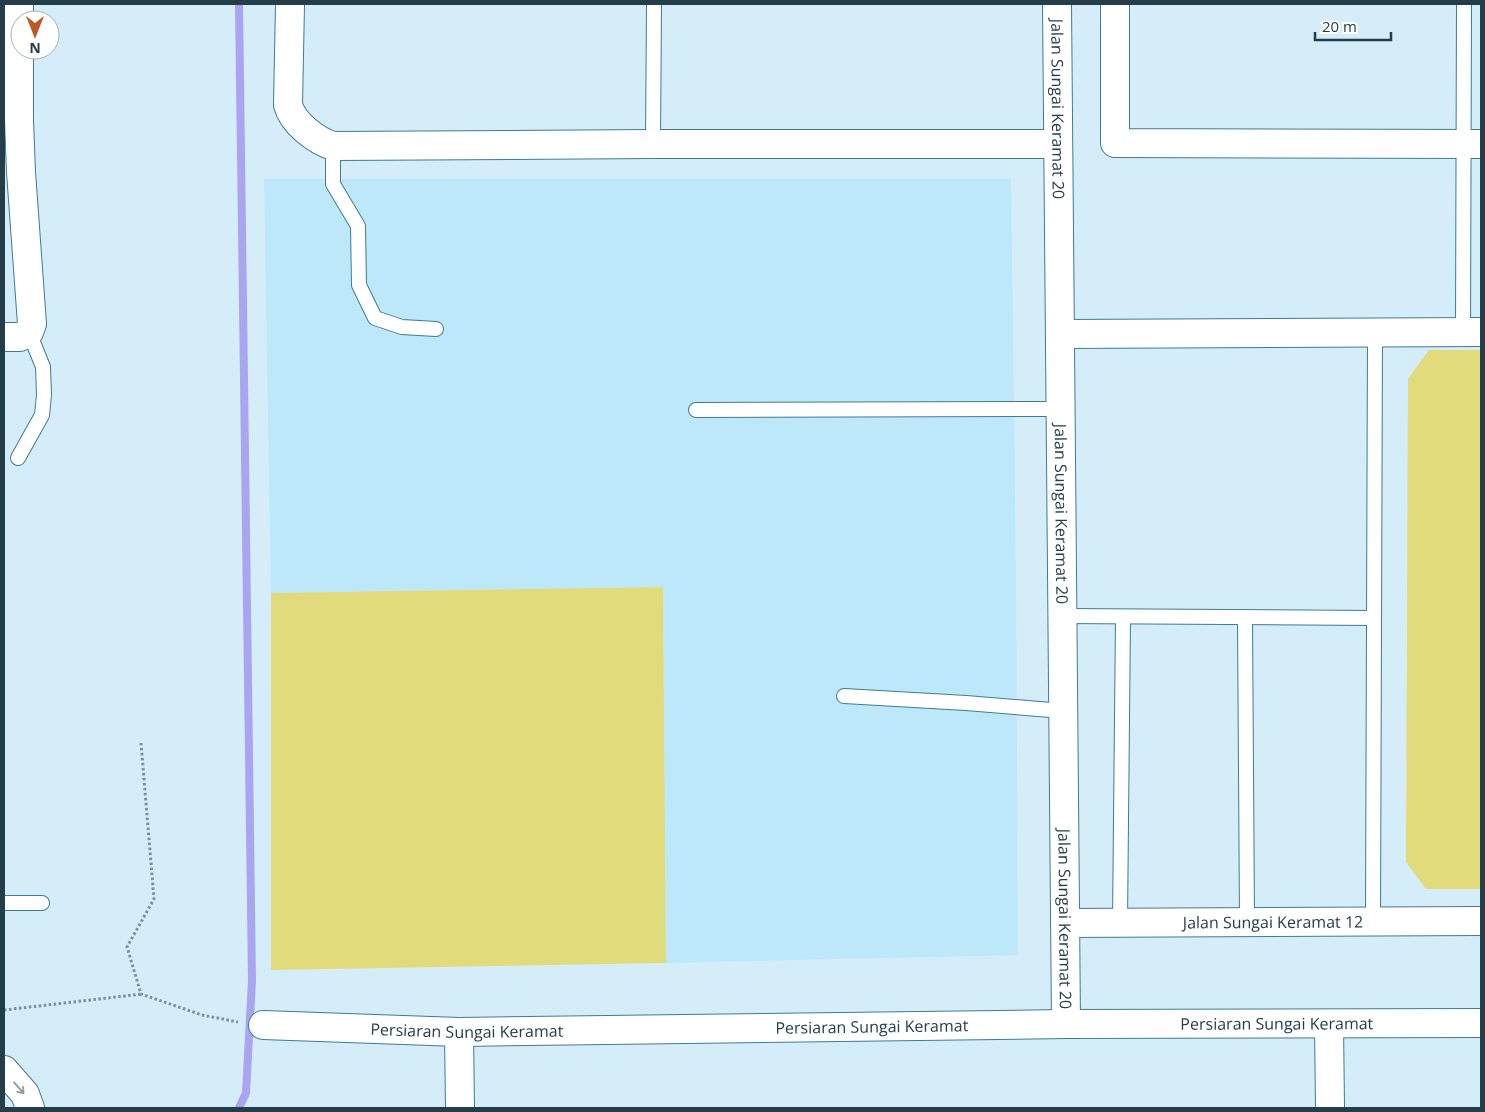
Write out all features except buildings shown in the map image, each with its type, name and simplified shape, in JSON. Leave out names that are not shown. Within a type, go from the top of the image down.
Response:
[{"type":"street","points":[[17,334],[32,324],[12,172],[18,120],[19,4]]},
{"type":"street","points":[[290,4],[288,105],[291,114],[297,121],[324,143],[333,146],[1058,144]]},
{"type":"street","name":"Jalan Sungai Keramat 20","points":[[1057,4],[1066,1024]]},
{"type":"street","points":[[1115,4],[1115,143],[1472,144]]},
{"type":"street","points":[[1060,334],[1472,332]]},
{"type":"street","name":"Jalan Sungai Keramat 12","points":[[1065,923],[1481,921]]},
{"type":"street","name":"Persiaran Sungai Keramat","points":[[252,1024],[459,1032],[1066,1024],[1481,1024]]},
{"type":"street","points":[[1329,1024],[1330,1108]]},
{"type":"street","points":[[459,1032],[460,1108]]},
{"type":"street","points":[[4,1070],[25,1094],[30,1108]]},
{"type":"lane","points":[[653,144],[654,4]]},
{"type":"lane","points":[[1464,4],[1472,144],[1472,332]]},
{"type":"lane","points":[[333,146],[333,184],[358,226],[359,285],[375,318],[402,327],[436,330]]},
{"type":"lane","points":[[1373,922],[1375,333]]},
{"type":"lane","points":[[17,334],[43,367],[44,395],[42,415],[18,458]]},
{"type":"lane","points":[[696,410],[1060,409]]},
{"type":"lane","points":[[1062,616],[1374,618]]},
{"type":"lane","points":[[1120,923],[1123,617]]},
{"type":"lane","points":[[1245,617],[1248,922]]},
{"type":"lane","points":[[844,696],[1063,711]]},
{"type":"lane","points":[[4,904],[42,904]]},
{"type":"path","points":[[141,743],[154,899],[127,947],[141,994]]},
{"type":"path","points":[[4,1010],[141,994],[202,1015],[252,1024]]},
{"type":"shaded area","points":[[264,179],[1011,179],[1018,955],[666,963],[663,587],[271,593]]},
{"type":"shaded area","points":[[1429,350],[1481,350],[1481,889],[1426,889],[1406,862],[1408,379]]},
{"type":"shaded area","points":[[663,587],[666,963],[271,970],[271,593]]},
{"type":"waterway","points":[[239,4],[252,981],[246,1093],[239,1108]]}]
